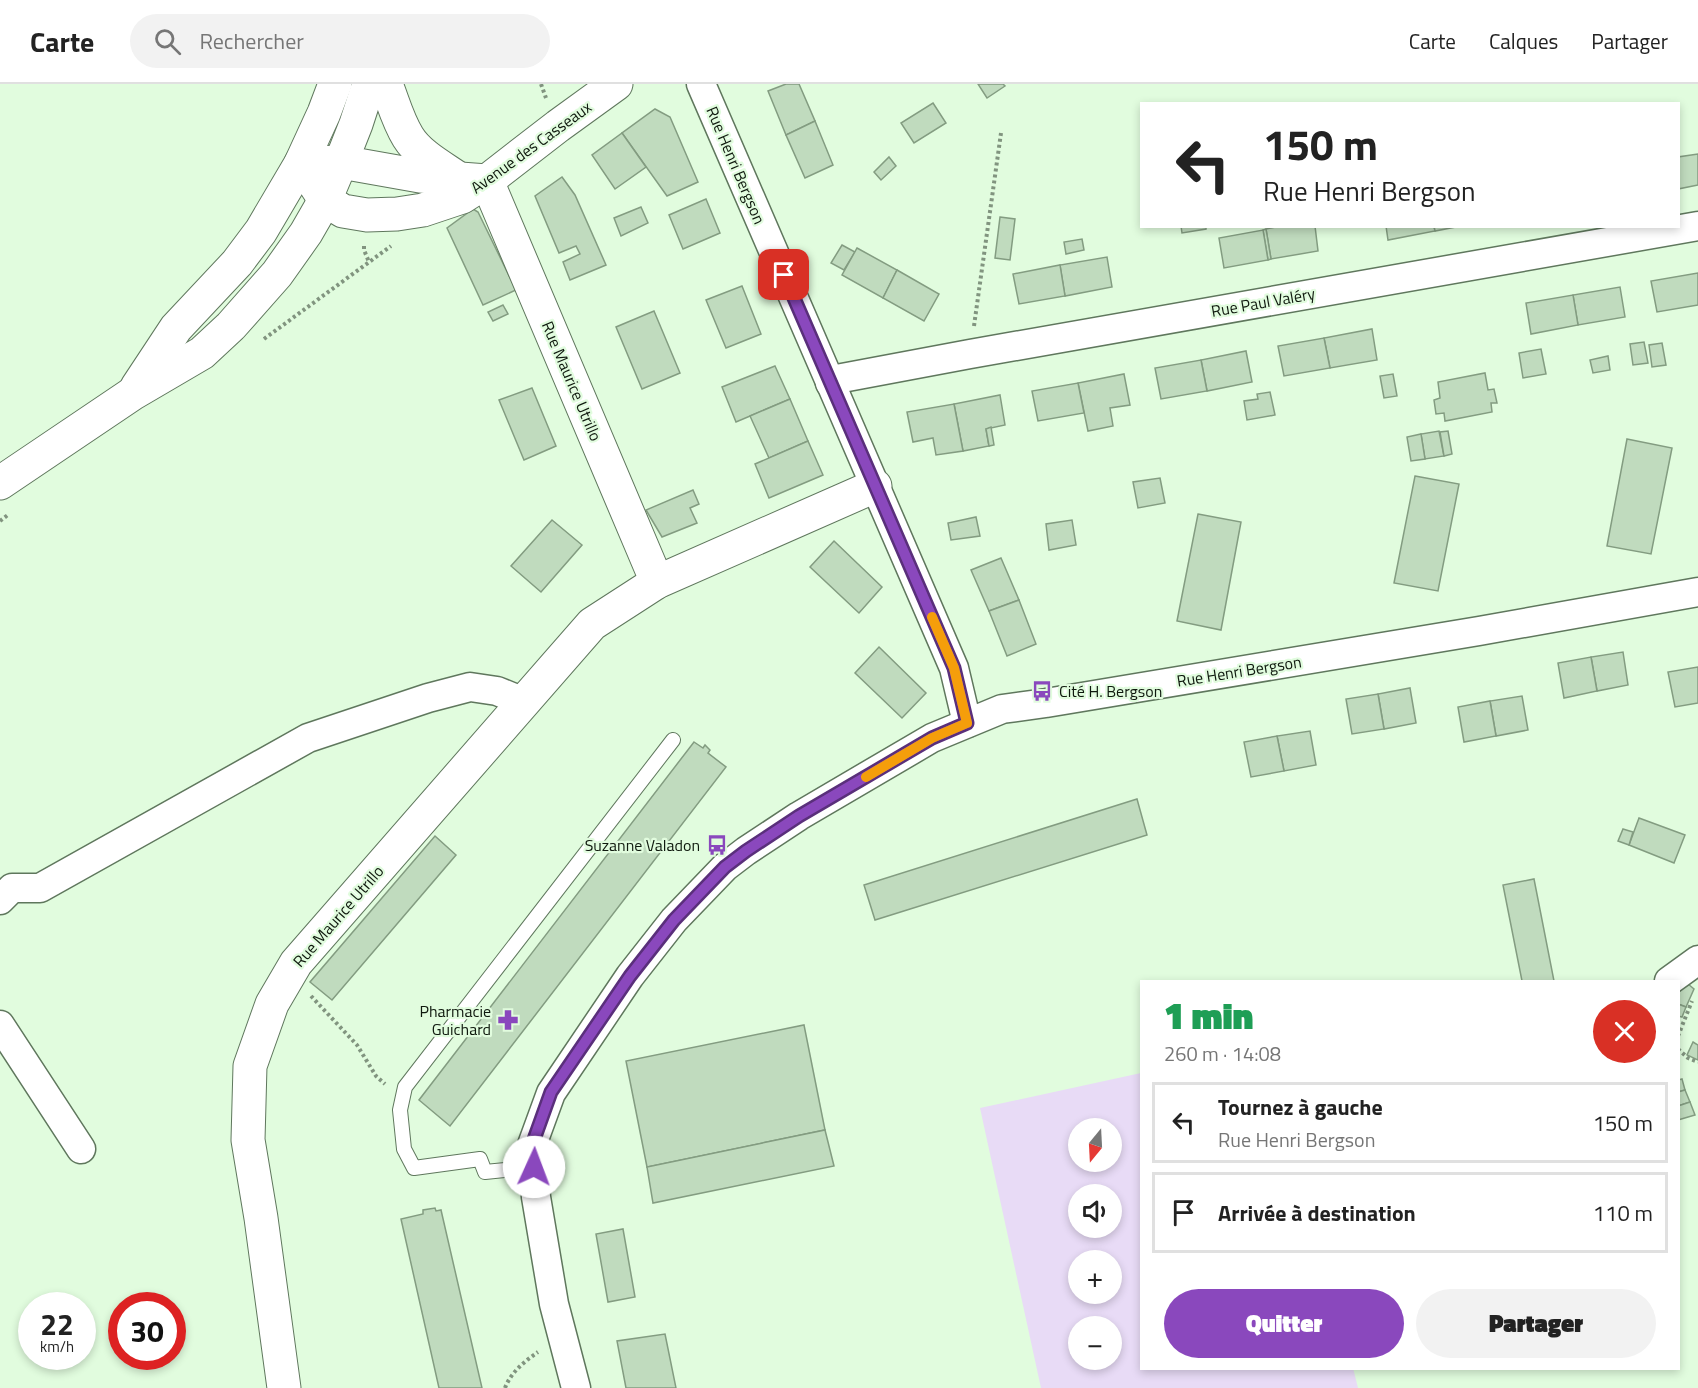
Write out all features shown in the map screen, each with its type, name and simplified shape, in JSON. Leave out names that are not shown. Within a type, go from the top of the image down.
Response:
[{"type":"street","points":[[132,394],[176,328],[237,263],[261,231],[301,163],[324,113],[334,84]]},
{"type":"street","points":[[0,483],[132,394],[202,352],[231,326],[277,274],[306,233],[325,200],[356,124],[369,84]]},
{"type":"street","points":[[386,84],[409,138],[420,151],[463,188]]},
{"type":"street","name":"Avenue des Casseaux","points":[[463,188],[558,126],[616,84]]},
{"type":"street","name":"Rue Henri Bergson","points":[[702,84],[954,668],[967,723],[1002,709],[1479,631],[1698,592]]},
{"type":"street","points":[[301,163],[341,162],[420,176],[463,188]]},
{"type":"street","points":[[301,163],[325,200],[343,211],[367,215],[423,210],[463,188]]},
{"type":"street","name":"Rue Maurice Utrillo","points":[[463,188],[657,582]]},
{"type":"street","name":"Rue Paul Valéry","points":[[830,382],[970,354],[1698,226]]},
{"type":"street","name":"Rue Maurice Utrillo","points":[[284,1388],[248,1140],[250,1066],[272,1004],[296,963],[592,624],[657,582],[875,486]]},
{"type":"street","points":[[4,887],[40,888],[308,738],[428,698],[470,687],[496,691],[524,702]]},
{"type":"street","points":[[576,1388],[554,1304],[536,1197],[532,1145],[551,1092],[630,976],[674,920],[717,874],[746,851],[799,816],[932,738],[967,723]]},
{"type":"street","points":[[1670,980],[1698,960]]},
{"type":"street","points":[[0,1025],[81,1149]]},
{"type":"lane","points":[[534,1167],[485,1172],[480,1159],[414,1168],[404,1149],[400,1110],[405,1087],[673,740]]},
{"type":"path","points":[[970,354],[1001,133]]},
{"type":"path","points":[[263,340],[369,262]]},
{"type":"path","points":[[290,974],[357,1045],[376,1076],[402,1100]]},
{"type":"path","points":[[1680,1051],[1688,1058],[1698,1062]]},
{"type":"shaded area","points":[[1140,1073],[1140,1370],[1354,1370],[1358,1388],[1041,1388],[980,1108]]},
{"type":"building","points":[[786,84],[799,84],[815,121],[786,135],[768,91]]},
{"type":"building","points":[[978,84],[1003,84],[1005,86],[987,98]]},
{"type":"building","points":[[933,103],[946,123],[914,143],[901,123]]},
{"type":"building","points":[[655,109],[670,117],[698,182],[667,196],[622,133]]},
{"type":"building","points":[[815,121],[833,165],[805,178],[786,135]]},
{"type":"building","points":[[622,133],[646,167],[615,189],[592,155]]},
{"type":"building","points":[[1698,154],[1698,185],[1680,189],[1680,157]]},
{"type":"building","points":[[889,157],[896,166],[881,180],[874,172]]},
{"type":"building","points":[[562,177],[575,195],[606,265],[570,280],[563,262],[580,254],[576,246],[559,253],[535,196]]},
{"type":"building","points":[[706,199],[720,233],[683,249],[669,215]]},
{"type":"building","points":[[641,207],[648,223],[621,236],[614,218]]},
{"type":"building","points":[[473,209],[478,212],[516,290],[483,305],[447,228]]},
{"type":"building","points":[[1000,217],[1015,219],[1010,260],[995,258]]},
{"type":"building","points":[[1181,228],[1206,228],[1206,229],[1182,233]]},
{"type":"building","points":[[1315,228],[1318,251],[1271,259],[1266,229]]},
{"type":"building","points":[[1386,228],[1434,228],[1435,231],[1388,240]]},
{"type":"building","points":[[1434,228],[1451,228],[1435,231]]},
{"type":"building","points":[[1266,229],[1271,259],[1268,260],[1263,230]]},
{"type":"building","points":[[1263,230],[1268,260],[1224,268],[1219,238]]},
{"type":"building","points":[[1082,239],[1084,250],[1066,254],[1064,242]]},
{"type":"building","points":[[842,245],[855,252],[844,270],[831,263]]},
{"type":"building","points":[[857,248],[897,270],[883,298],[842,275]]},
{"type":"building","points":[[1107,257],[1112,287],[1065,296],[1060,265]]},
{"type":"building","points":[[1060,265],[1065,296],[1019,304],[1013,274]]},
{"type":"building","points":[[897,270],[939,294],[924,321],[883,298]]},
{"type":"building","points":[[1698,273],[1698,305],[1657,312],[1651,281]]},
{"type":"building","points":[[742,286],[761,334],[726,348],[706,300]]},
{"type":"building","points":[[1620,287],[1625,317],[1578,325],[1573,295]]},
{"type":"building","points":[[1573,295],[1578,325],[1531,334],[1526,303]]},
{"type":"building","points":[[503,305],[508,314],[493,321],[488,312]]},
{"type":"building","points":[[654,311],[680,373],[642,389],[616,327]]},
{"type":"building","points":[[1372,329],[1377,360],[1330,368],[1324,338]]},
{"type":"building","points":[[1324,338],[1330,368],[1284,376],[1278,346]]},
{"type":"building","points":[[1644,342],[1648,363],[1633,365],[1630,344]]},
{"type":"building","points":[[1662,343],[1666,365],[1652,367],[1649,345]]},
{"type":"building","points":[[1541,349],[1546,374],[1523,378],[1519,353]]},
{"type":"building","points":[[1246,351],[1252,382],[1207,391],[1201,360]]},
{"type":"building","points":[[1608,356],[1610,370],[1593,373],[1590,360]]},
{"type":"building","points":[[1201,360],[1207,391],[1161,399],[1155,368]]},
{"type":"building","points":[[775,366],[790,399],[736,422],[722,387]]},
{"type":"building","points":[[1485,373],[1488,390],[1494,389],[1497,403],[1491,403],[1492,412],[1445,421],[1444,413],[1436,414],[1434,400],[1440,398],[1438,382]]},
{"type":"building","points":[[1124,374],[1130,405],[1110,408],[1113,426],[1088,431],[1078,383]]},
{"type":"building","points":[[1393,374],[1397,396],[1384,398],[1380,376]]},
{"type":"building","points":[[1078,383],[1084,413],[1038,421],[1032,391]]},
{"type":"building","points":[[532,388],[556,446],[524,460],[499,400]]},
{"type":"building","points":[[1270,392],[1275,415],[1247,420],[1244,401],[1258,399],[1257,394]]},
{"type":"building","points":[[1000,395],[1005,425],[986,429],[989,446],[963,451],[954,404]]},
{"type":"building","points":[[790,399],[808,441],[769,458],[750,416]]},
{"type":"building","points":[[954,404],[963,451],[936,455],[933,438],[913,442],[907,412]]},
{"type":"building","points":[[991,427],[994,445],[989,446],[986,429]]},
{"type":"building","points":[[1439,431],[1444,456],[1425,459],[1421,434]]},
{"type":"building","points":[[1448,431],[1452,454],[1444,456],[1440,432]]},
{"type":"building","points":[[1421,434],[1425,459],[1411,461],[1407,437]]},
{"type":"building","points":[[1627,439],[1672,448],[1651,554],[1607,546]]},
{"type":"building","points":[[808,441],[823,475],[769,498],[755,464]]},
{"type":"building","points":[[1415,476],[1459,484],[1438,591],[1394,583]]},
{"type":"building","points":[[1160,478],[1165,503],[1138,508],[1133,482]]},
{"type":"building","points":[[693,490],[699,504],[690,508],[697,523],[662,537],[646,510]]},
{"type":"building","points":[[1198,514],[1241,522],[1221,630],[1177,621]]},
{"type":"building","points":[[976,517],[980,536],[951,540],[948,523]]},
{"type":"building","points":[[552,520],[582,545],[541,592],[511,566]]},
{"type":"building","points":[[1072,520],[1076,545],[1049,550],[1046,524]]},
{"type":"building","points":[[834,541],[882,587],[859,613],[810,567]]},
{"type":"building","points":[[1001,558],[1019,600],[989,611],[971,570]]},
{"type":"building","points":[[1019,600],[1036,644],[1007,656],[989,611]]},
{"type":"building","points":[[879,647],[926,693],[902,718],[855,673]]},
{"type":"building","points":[[1623,652],[1628,685],[1597,691],[1591,657]]},
{"type":"building","points":[[1591,657],[1597,691],[1564,698],[1558,663]]},
{"type":"building","points":[[1698,667],[1698,703],[1675,707],[1668,672]]},
{"type":"building","points":[[1410,688],[1416,723],[1384,729],[1378,694]]},
{"type":"building","points":[[1378,694],[1384,729],[1352,734],[1346,699]]},
{"type":"building","points":[[1522,696],[1528,730],[1496,736],[1490,701]]},
{"type":"building","points":[[1490,701],[1496,736],[1464,742],[1458,707]]},
{"type":"building","points":[[1310,731],[1316,765],[1284,771],[1277,736]]},
{"type":"building","points":[[1277,736],[1284,771],[1251,777],[1244,742]]},
{"type":"building","points":[[694,742],[703,748],[705,745],[710,750],[708,753],[726,767],[450,1126],[419,1100]]},
{"type":"building","points":[[1137,799],[1147,835],[875,920],[864,885]]},
{"type":"building","points":[[1639,818],[1685,835],[1674,863],[1629,845]]},
{"type":"building","points":[[1623,829],[1633,832],[1629,845],[1618,841]]},
{"type":"building","points":[[435,836],[456,855],[332,1000],[310,982]]},
{"type":"building","points":[[1534,879],[1554,980],[1522,980],[1503,885]]},
{"type":"building","points":[[1688,984],[1694,989],[1686,1007],[1680,1005],[1680,990]]},
{"type":"building","points":[[1680,1005],[1686,1007],[1682,1017],[1680,1016]]},
{"type":"building","points":[[804,1025],[825,1130],[647,1167],[626,1061]]},
{"type":"building","points":[[1693,1042],[1698,1045],[1698,1060],[1687,1055]]},
{"type":"building","points":[[1682,1079],[1685,1090],[1680,1091],[1680,1080]]},
{"type":"building","points":[[1685,1090],[1690,1102],[1680,1105],[1680,1091]]},
{"type":"building","points":[[1690,1102],[1695,1115],[1680,1119],[1680,1105]]},
{"type":"building","points":[[825,1130],[834,1166],[653,1203],[647,1167]]},
{"type":"building","points":[[435,1208],[436,1211],[441,1210],[482,1388],[439,1388],[401,1219],[423,1214],[423,1210]]},
{"type":"building","points":[[623,1229],[635,1297],[608,1302],[596,1234]]},
{"type":"building","points":[[665,1334],[676,1388],[626,1388],[617,1341]]},
{"type":"slow traffic","points":[[866,777],[932,738],[967,723],[954,668],[932,617]]},
{"type":"place","name":"Cité H. Bergson","points":[[1042,691]]},
{"type":"place","name":"Suzanne Valadon","points":[[717,845]]},
{"type":"place","name":"Pharmacie Guichard","points":[[508,1020]]},
{"type":"route","points":[[534,1167],[532,1145],[551,1092],[630,976],[674,920],[725,867],[799,816],[932,738],[967,723],[954,668],[784,275]]}]
